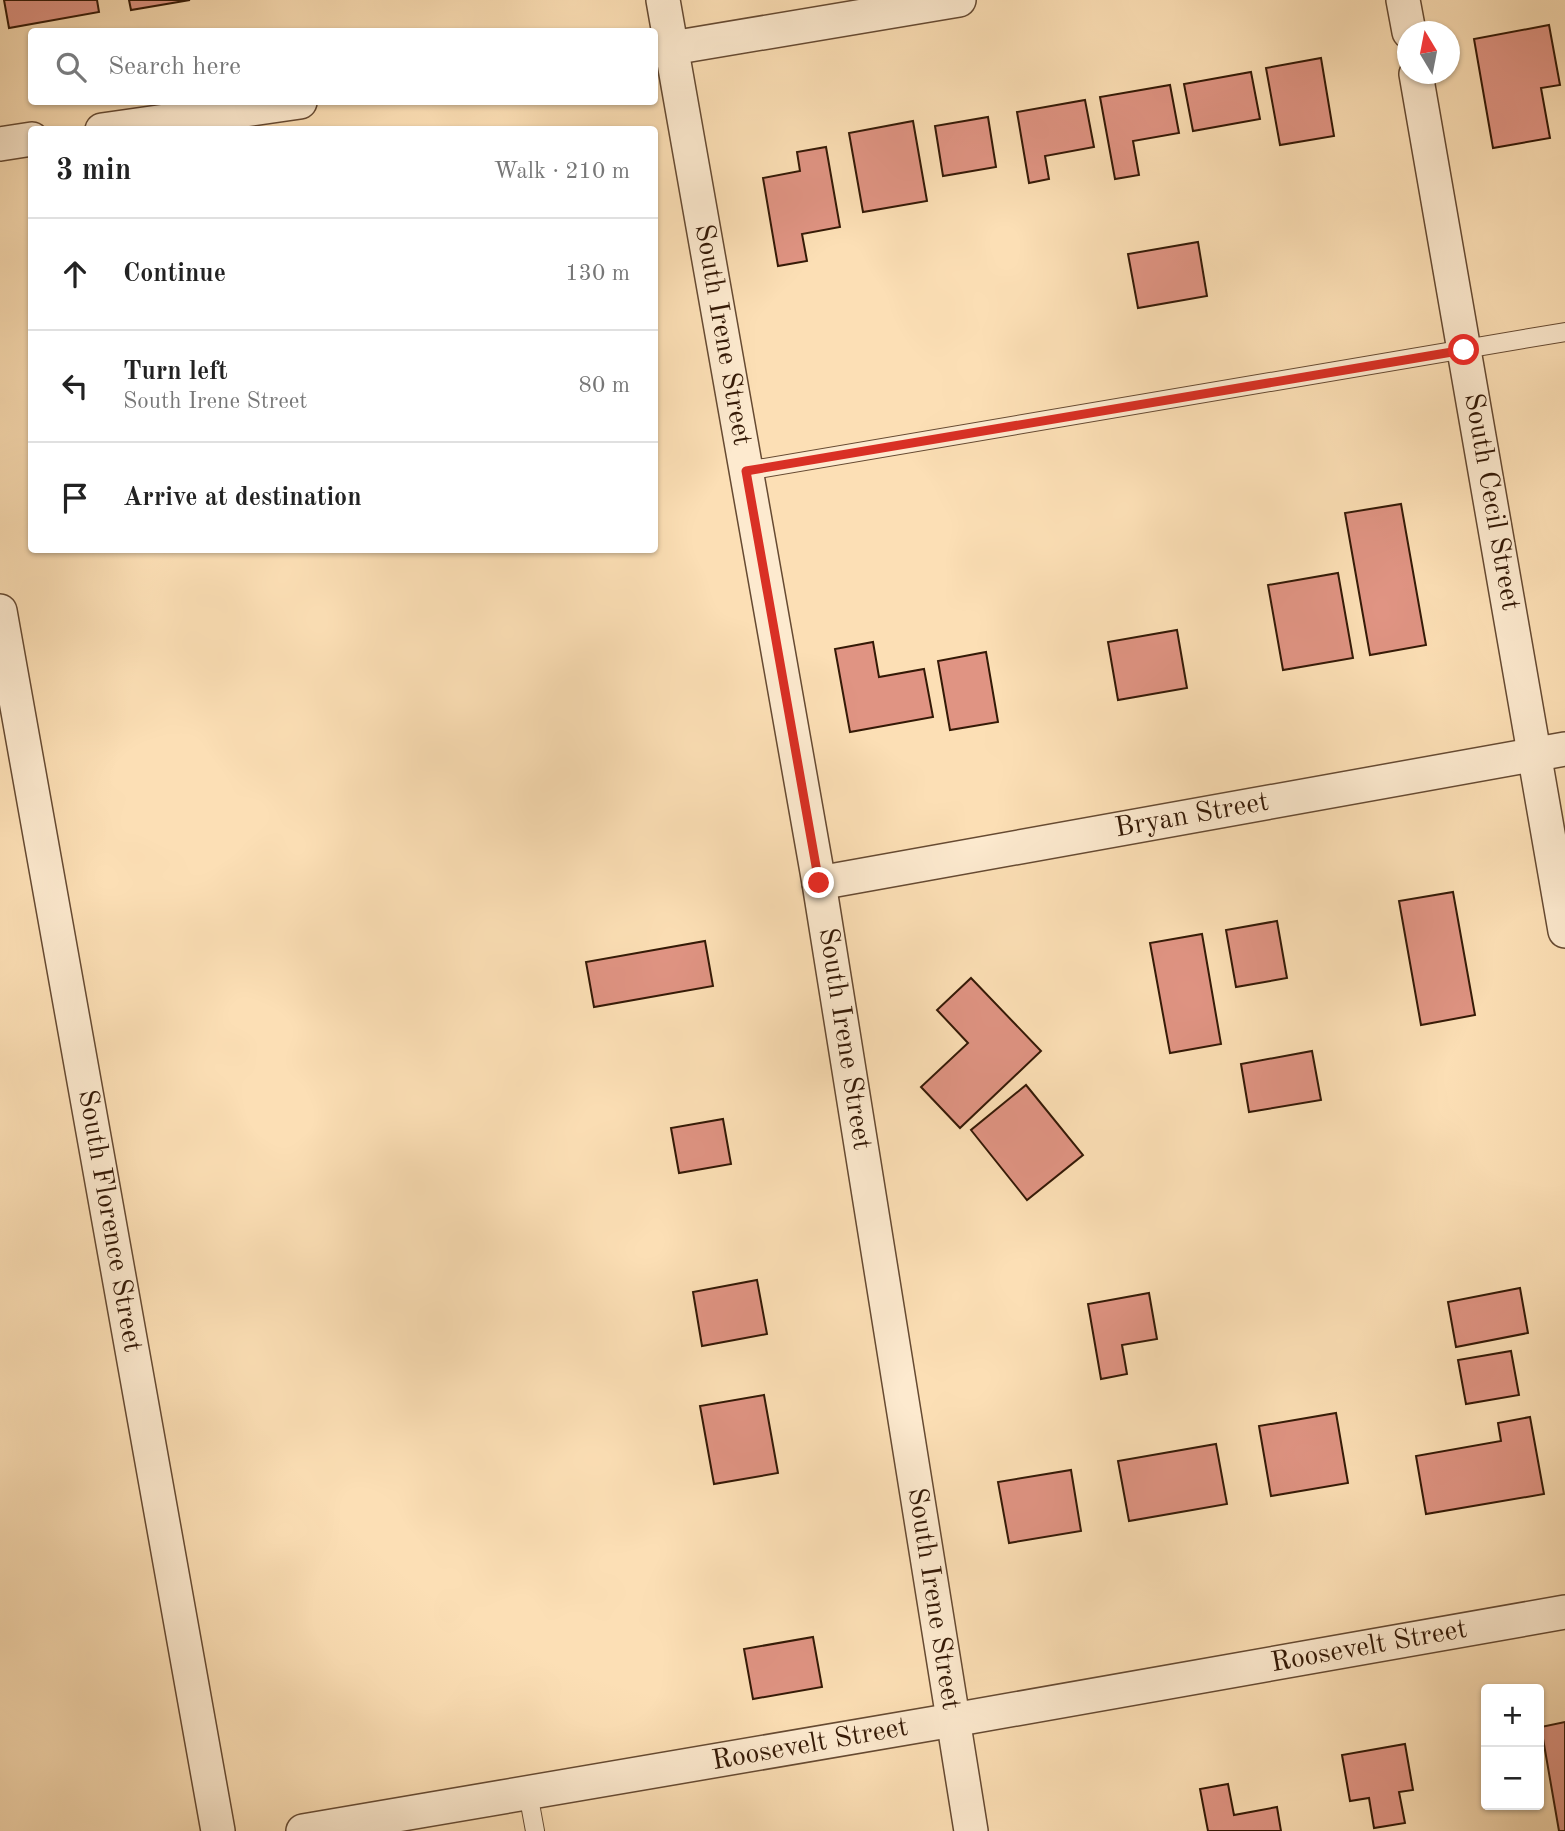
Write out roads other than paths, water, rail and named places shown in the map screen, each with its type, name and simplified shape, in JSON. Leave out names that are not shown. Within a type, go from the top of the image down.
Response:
[{"type":"street","name":"South Irene Street","points":[[663,0],[663,50],[746,471],[819,883],[971,1831]]},
{"type":"street","points":[[663,50],[959,0]]},
{"type":"street","points":[[1404,0],[1407,21]]},
{"type":"street","name":"South Cecil Street","points":[[1418,84],[1464,350],[1550,752],[1565,931]]},
{"type":"street","points":[[130,126],[279,105]]},
{"type":"street","points":[[0,144],[28,140]]},
{"type":"street","name":"South Florence Street","points":[[0,611],[218,1831]]},
{"type":"street","name":"Bryan Street","points":[[819,883],[1550,752]]},
{"type":"street","name":"Roosevelt Street","points":[[303,1831],[1565,1612]]},
{"type":"lane","points":[[746,471],[1565,332]]},
{"type":"lane","points":[[527,1793],[535,1831]]}]
